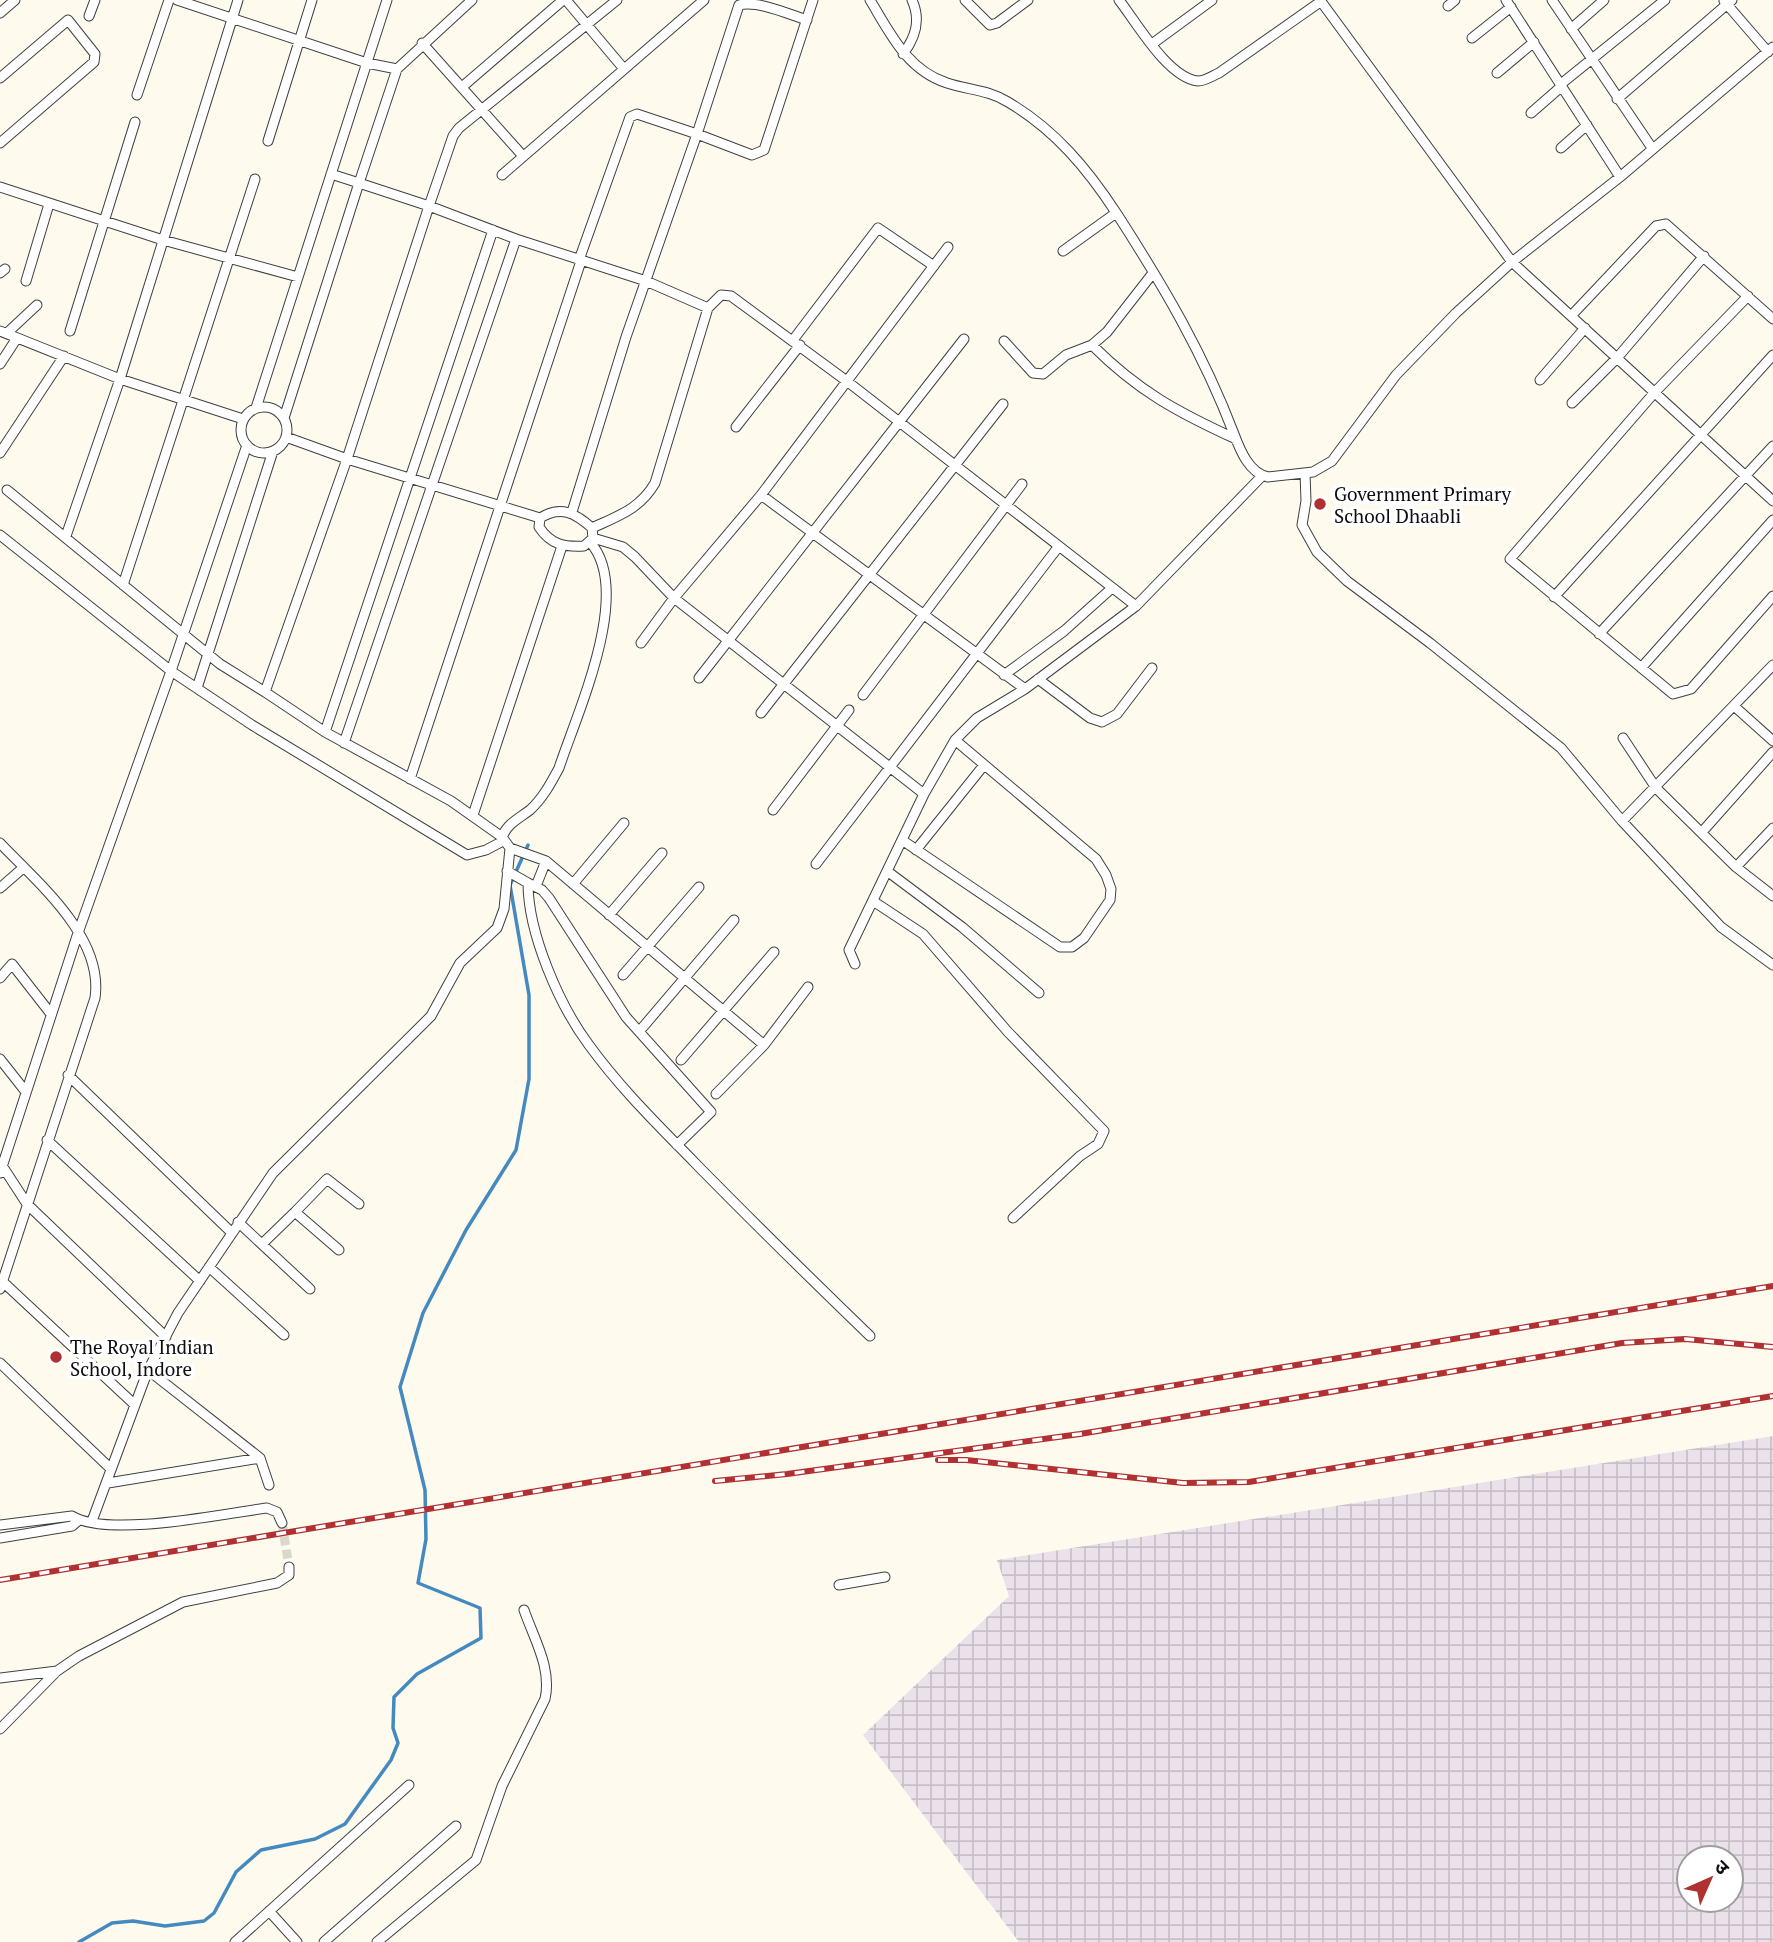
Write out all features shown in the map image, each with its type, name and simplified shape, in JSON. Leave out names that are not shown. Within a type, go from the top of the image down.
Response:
[{"type":"street","points":[[0,13],[15,0]]},
{"type":"street","points":[[89,16],[95,0]]},
{"type":"street","points":[[137,95],[169,0]]},
{"type":"street","points":[[177,0],[367,63],[397,69]]},
{"type":"street","points":[[66,536],[120,379],[238,0]]},
{"type":"street","points":[[268,142],[312,0]]},
{"type":"street","points":[[273,451],[259,452],[247,445],[241,433],[243,419],[256,408],[387,0]]},
{"type":"street","points":[[286,438],[284,418],[397,69],[422,43],[472,0]]},
{"type":"street","points":[[462,87],[564,0],[624,69]]},
{"type":"street","points":[[265,692],[347,459],[453,136],[617,0]]},
{"type":"street","points":[[502,175],[704,0]]},
{"type":"street","points":[[411,779],[580,260],[630,117],[637,114],[752,155],[764,150],[813,0]]},
{"type":"street","points":[[870,0],[903,54],[927,74],[946,83],[1007,101],[1053,133],[1073,153],[1116,214],[1188,329],[1210,372],[1236,439],[1249,464],[1262,476]]},
{"type":"street","points":[[903,54],[913,41],[918,26],[912,0]]},
{"type":"street","points":[[965,0],[990,25],[997,23],[1028,0]]},
{"type":"street","points":[[1120,0],[1171,68],[1188,79],[1202,81],[1219,73],[1322,4],[1512,262],[1773,501]]},
{"type":"street","points":[[1152,44],[1212,0]]},
{"type":"street","points":[[1552,0],[1591,62],[1652,149]]},
{"type":"street","points":[[1570,29],[1604,0]]},
{"type":"street","points":[[1531,113],[1665,0]]},
{"type":"street","points":[[572,512],[739,5],[746,1],[760,3],[807,20]]},
{"type":"street","points":[[855,964],[849,950],[924,794],[955,740],[977,718],[1025,689],[1136,606],[1262,476],[1305,473],[1324,467],[1336,457],[1396,375],[1512,262],[1620,177],[1770,49],[1727,2],[1618,99]]},
{"type":"street","points":[[1472,38],[1509,4],[1620,177]]},
{"type":"street","points":[[0,78],[68,20],[96,58],[0,143]]},
{"type":"street","points":[[422,43],[523,156]]},
{"type":"street","points":[[1497,74],[1534,43]]},
{"type":"street","points":[[70,331],[135,122]]},
{"type":"street","points":[[1561,148],[1587,125]]},
{"type":"street","points":[[331,174],[646,281],[710,306]]},
{"type":"street","points":[[123,585],[255,179]]},
{"type":"street","points":[[0,187],[229,260],[298,277]]},
{"type":"street","points":[[26,281],[50,204]]},
{"type":"street","points":[[1063,251],[1116,214]]},
{"type":"street","points":[[1572,316],[1656,226],[1666,224],[1773,319]]},
{"type":"street","points":[[736,427],[878,228],[934,266]]},
{"type":"street","points":[[325,732],[494,230]]},
{"type":"street","points":[[344,744],[516,239]]},
{"type":"street","points":[[641,643],[674,598],[761,495],[948,247]]},
{"type":"street","points":[[1572,403],[1617,358],[1704,256]]},
{"type":"street","points":[[1004,341],[1038,374],[1066,355],[1092,345],[1107,332],[1153,273]]},
{"type":"street","points":[[540,518],[539,527],[546,537],[562,546],[584,546],[592,536],[647,497],[655,483],[710,306],[721,295],[731,296],[796,342],[1136,606]]},
{"type":"street","points":[[1748,296],[1655,393],[1512,554],[1512,563],[1673,694],[1691,689],[1773,596]]},
{"type":"street","points":[[37,305],[3,332],[120,379],[243,419]]},
{"type":"street","points":[[1540,380],[1585,328]]},
{"type":"street","points":[[0,364],[17,338]]},
{"type":"street","points":[[699,678],[964,339]]},
{"type":"street","points":[[1092,345],[1121,374],[1172,410],[1236,439]]},
{"type":"street","points":[[1554,597],[1773,355]]},
{"type":"street","points":[[0,453],[64,356]]},
{"type":"street","points":[[761,713],[1003,404]]},
{"type":"street","points":[[256,408],[272,408],[284,418]]},
{"type":"street","points":[[92,1521],[148,1370],[231,1232],[289,1156],[431,1016],[460,963],[490,937],[502,921],[512,875],[505,842],[507,825],[531,809],[548,790],[559,768],[605,627],[608,599],[599,556],[592,536],[572,512],[552,511],[540,518],[286,438]]},
{"type":"street","points":[[197,688],[206,652],[273,451],[286,438]]},
{"type":"street","points":[[166,1337],[27,1204],[1,1167],[78,933],[171,671],[247,445]]},
{"type":"street","points":[[1599,634],[1773,446]]},
{"type":"street","points":[[1305,473],[1306,501],[1302,525],[1317,552],[1347,581],[1562,748],[1622,821],[1721,927],[1773,965]]},
{"type":"street","points":[[863,695],[1022,484]]},
{"type":"street","points":[[7,489],[206,652],[344,744],[472,815],[505,842],[546,861],[764,1045]]},
{"type":"street","points":[[761,495],[1025,689]]},
{"type":"street","points":[[1641,668],[1773,520]]},
{"type":"street","points":[[0,536],[171,671],[252,725],[467,855],[505,842]]},
{"type":"street","points":[[592,536],[623,547],[674,598],[924,794]]},
{"type":"street","points":[[472,815],[562,546]]},
{"type":"street","points":[[816,864],[1059,546]]},
{"type":"street","points":[[1004,675],[1064,631],[1112,588]]},
{"type":"street","points":[[1622,821],[1773,665]]},
{"type":"street","points":[[1038,679],[1090,718],[1102,722],[1117,714],[1152,668]]},
{"type":"street","points":[[1734,706],[1773,741]]},
{"type":"street","points":[[772,810],[849,710]]},
{"type":"street","points":[[1623,738],[1656,788],[1736,867],[1773,896]]},
{"type":"street","points":[[902,840],[1060,947],[1072,947],[1084,938],[1110,900],[1111,889],[1106,874],[1096,859],[955,740]]},
{"type":"street","points":[[1702,832],[1773,752]]},
{"type":"street","points":[[916,850],[985,765]]},
{"type":"street","points":[[573,884],[624,823]]},
{"type":"street","points":[[1736,867],[1773,828]]},
{"type":"street","points":[[0,843],[56,902],[78,933],[95,968],[98,982],[96,998],[68,1075],[1,1285],[135,1405]]},
{"type":"street","points":[[609,915],[662,853]]},
{"type":"street","points":[[546,861],[532,884],[529,911],[560,995],[588,1044],[677,1145],[870,1336]]},
{"type":"street","points":[[0,888],[23,867]]},
{"type":"street","points":[[887,871],[962,927],[1039,993]]},
{"type":"street","points":[[512,875],[532,884],[550,898],[626,1017],[711,1112],[677,1145]]},
{"type":"street","points":[[623,975],[699,887]]},
{"type":"street","points":[[873,901],[923,934],[1007,1032],[1104,1131],[1098,1144],[1080,1156],[1013,1218]]},
{"type":"street","points":[[643,1027],[734,920]]},
{"type":"street","points":[[681,1060],[774,951]]},
{"type":"street","points":[[0,978],[12,964],[51,1014]]},
{"type":"street","points":[[716,1094],[764,1045],[808,987]]},
{"type":"street","points":[[0,1059],[26,1092]]},
{"type":"street","points":[[68,1075],[231,1232]]},
{"type":"street","points":[[47,1140],[200,1281]]},
{"type":"street","points":[[262,1244],[327,1179],[359,1204]]},
{"type":"street","points":[[295,1212],[339,1250]]},
{"type":"street","points":[[238,1222],[310,1289]]},
{"type":"street","points":[[209,1268],[284,1335]]},
{"type":"street","points":[[0,1363],[111,1469]]},
{"type":"street","points":[[148,1370],[260,1458],[269,1485]]},
{"type":"street","points":[[107,1483],[260,1458]]},
{"type":"street","points":[[0,1525],[72,1516],[79,1520],[121,1526],[267,1508],[277,1512],[282,1523]]},
{"type":"street","points":[[0,1538],[72,1526],[79,1520]]},
{"type":"street","points":[[0,1729],[57,1671],[183,1602],[277,1583],[289,1575],[289,1567]]},
{"type":"street","points":[[839,1585],[885,1577]]},
{"type":"street","points":[[377,1942],[468,1868],[481,1851],[502,1786],[545,1699],[548,1685],[548,1674],[524,1610]]},
{"type":"street","points":[[0,1678],[57,1671]]},
{"type":"street","points":[[235,1942],[409,1785]]},
{"type":"street","points":[[324,1942],[456,1826]]},
{"type":"street","points":[[270,1911],[297,1942]]},
{"type":"shaded area","points":[[1773,1436],[1773,1942],[1019,1942],[863,1735],[1009,1596],[997,1560]]},
{"type":"waterway","points":[[79,1942],[112,1923],[133,1921],[165,1926],[204,1921],[214,1913],[236,1872],[261,1850],[315,1839],[345,1824],[391,1760],[398,1743],[393,1728],[394,1697],[417,1674],[481,1638],[480,1608],[418,1583],[426,1539],[425,1490],[400,1387],[423,1313],[466,1230],[516,1150],[529,1079],[529,995],[510,885],[528,845]]},
{"type":"tunnel","points":[[282,1523],[289,1567]]},
{"type":"railway","points":[[0,1580],[1773,1286]]},
{"type":"railway","points":[[715,1481],[787,1474],[1080,1434],[1622,1343],[1685,1339],[1773,1347]]},
{"type":"railway","points":[[938,1460],[966,1460],[1183,1483],[1249,1482],[1773,1396]]},
{"type":"place","name":"Government Primary School Dhaabli","points":[[1320,504]]},
{"type":"place","name":"The Royal Indian School, Indore","points":[[56,1357]]}]
